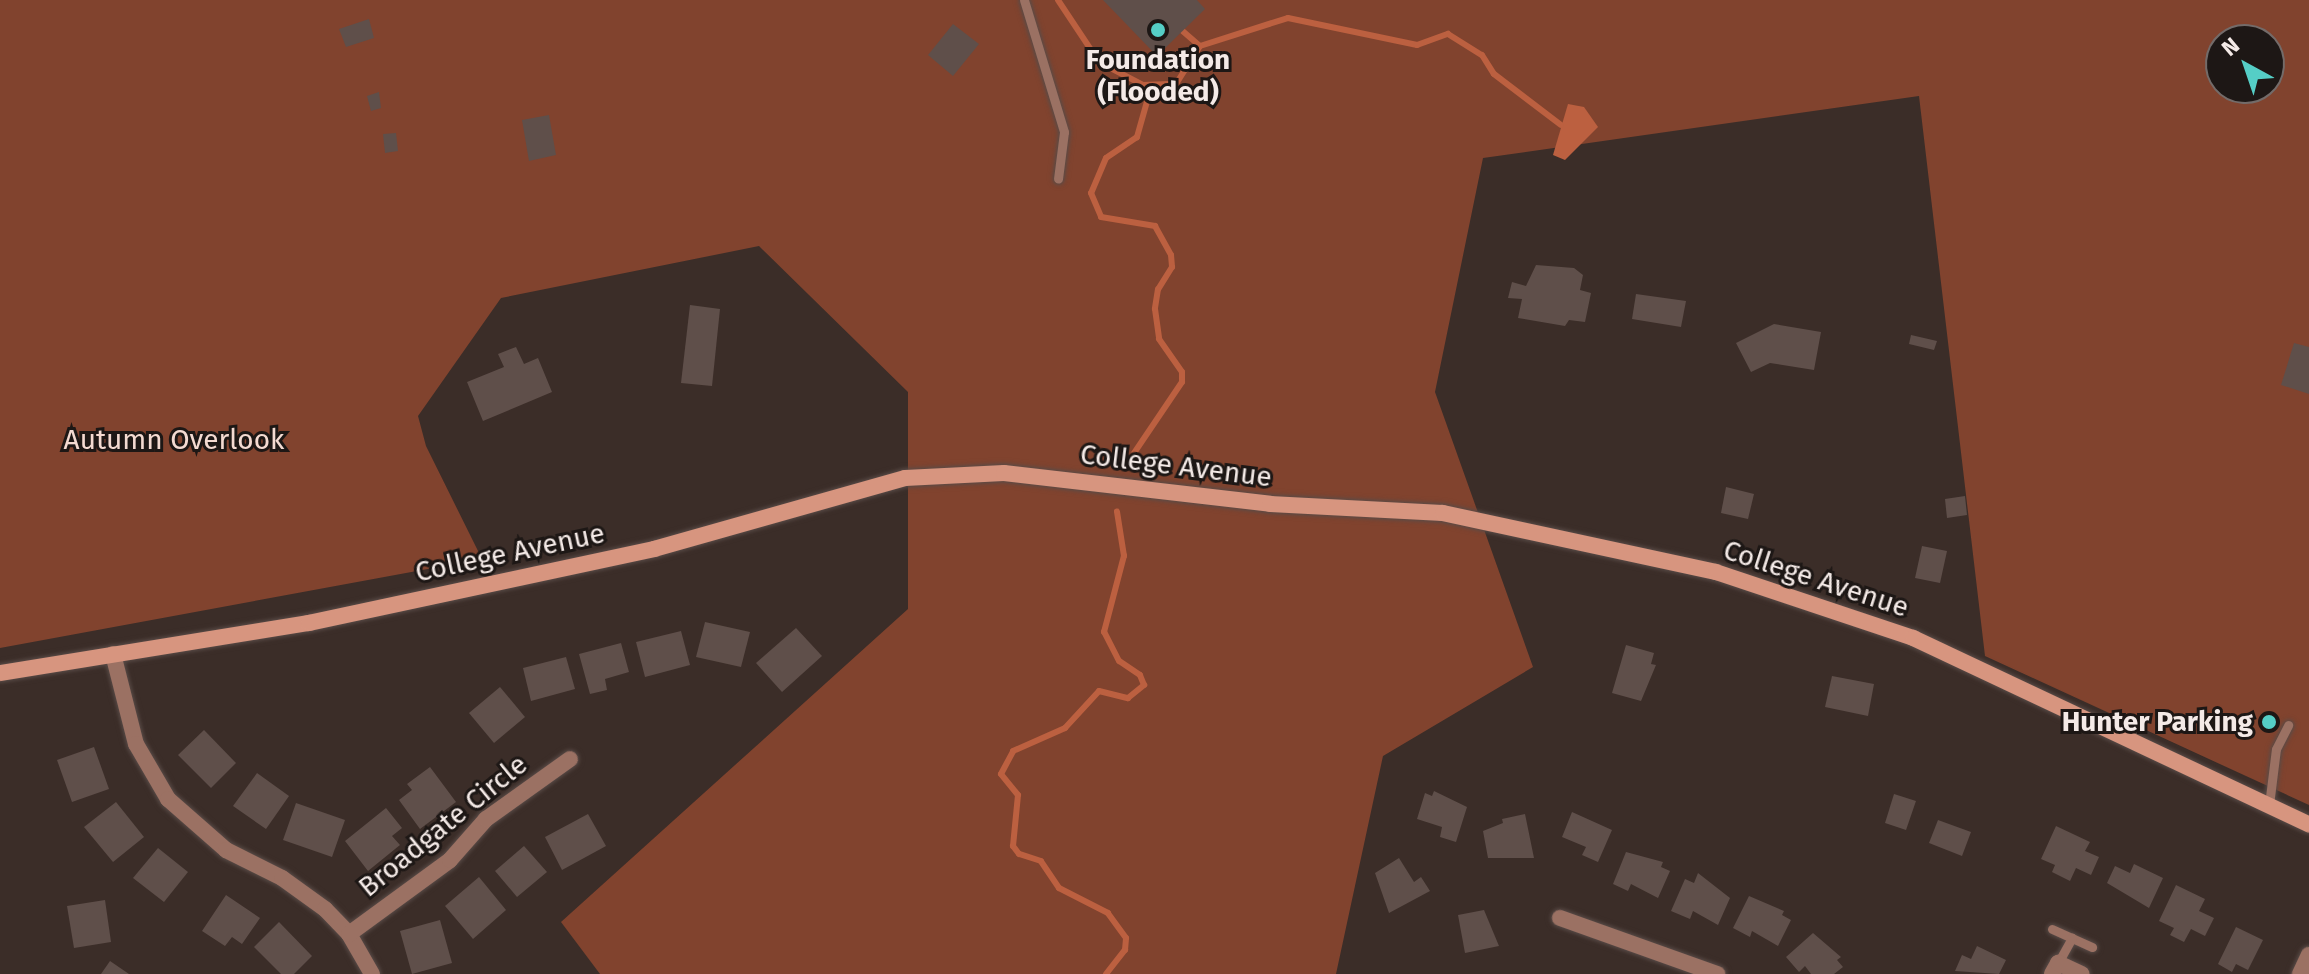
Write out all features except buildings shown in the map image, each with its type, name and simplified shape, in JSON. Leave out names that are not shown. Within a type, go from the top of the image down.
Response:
[{"type":"street","name":"College Avenue","points":[[0,673],[309,623],[654,549],[905,478],[1004,473],[1270,504],[1443,513],[1716,572],[1913,638],[2309,824]]},
{"type":"street","points":[[113,654],[136,744],[168,799],[193,825],[302,891],[349,934],[372,974]]},
{"type":"street","name":"Broadgate Circle","points":[[349,934],[450,860],[486,819],[570,759]]},
{"type":"street","points":[[1560,918],[1717,974]]},
{"type":"street","points":[[2300,974],[2309,955]]},
{"type":"street","points":[[2055,969],[2082,974]]},
{"type":"lane","points":[[1024,0],[1064,132],[1058,179]]},
{"type":"lane","points":[[2269,805],[2276,749],[2288,725]]},
{"type":"lane","points":[[2052,929],[2092,947]]},
{"type":"lane","points":[[2055,969],[2072,938]]},
{"type":"green space","name":"Autumn Overlook","points":[[0,0],[2309,0],[2309,805],[1985,656],[1919,96],[1483,158],[1435,392],[1533,667],[1383,756],[1336,974],[600,974],[561,922],[908,609],[908,392],[759,246],[501,298],[418,416],[426,446],[482,559],[0,648]]},
{"type":"shaded area","points":[[1568,104],[1584,107],[1598,127],[1565,160],[1553,155]]},
{"type":"waterway","points":[[1058,0],[1099,62],[1143,85],[1148,98],[1137,137],[1106,158],[1091,193],[1101,217],[1155,226],[1171,255],[1172,267],[1158,289],[1155,309],[1159,339],[1182,372],[1182,382],[1128,462]]},
{"type":"waterway","points":[[1143,85],[1176,84],[1200,46],[1288,18],[1417,45],[1448,34],[1482,55],[1494,74],[1561,125]]},
{"type":"waterway","points":[[1178,27],[1200,46]]},
{"type":"waterway","points":[[1106,974],[1125,950],[1126,938],[1108,913],[1059,888],[1041,861],[1019,854],[1013,846],[1018,795],[1001,774],[1013,751],[1065,728],[1099,691],[1128,698],[1144,685],[1140,675],[1119,661],[1104,632],[1124,556],[1117,512]]},
{"type":"place","name":"Foundation (Flooded)","points":[[1158,30]]},
{"type":"place","name":"Hunter Parking","points":[[2269,722]]}]
